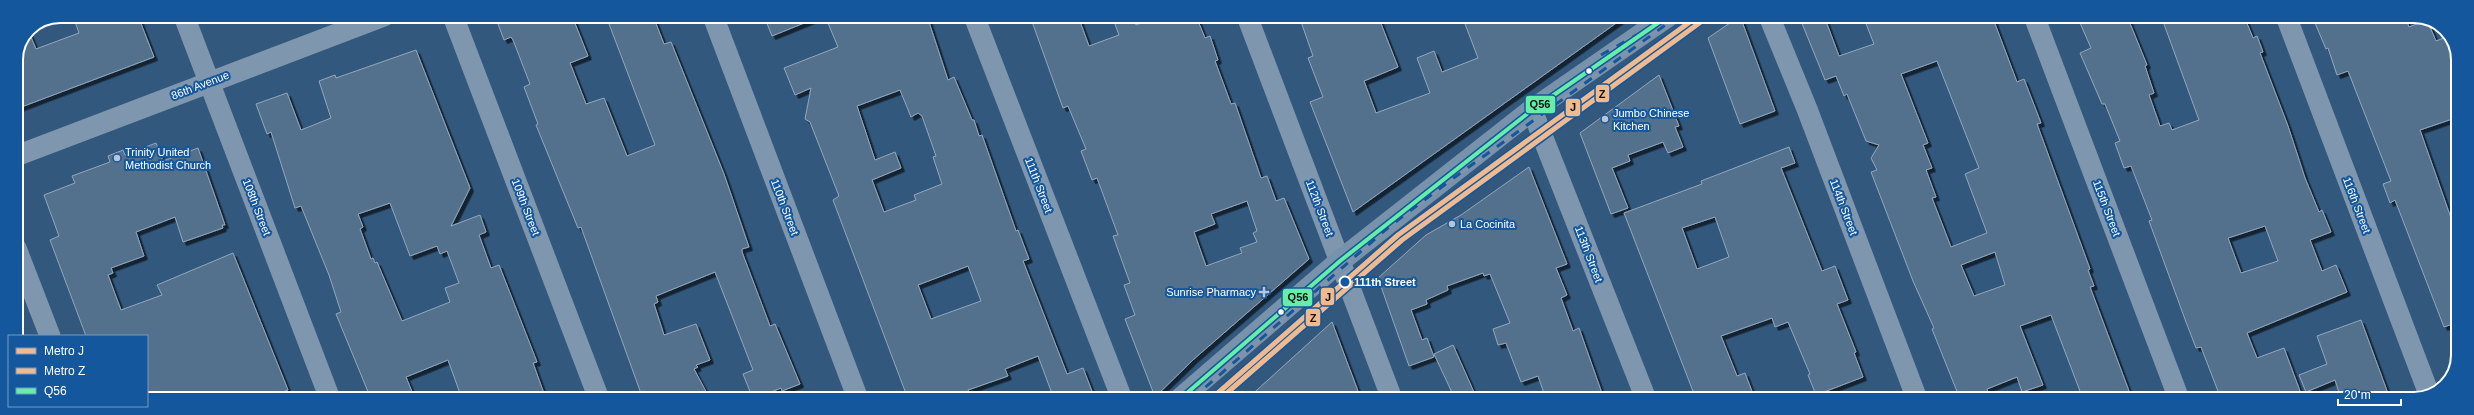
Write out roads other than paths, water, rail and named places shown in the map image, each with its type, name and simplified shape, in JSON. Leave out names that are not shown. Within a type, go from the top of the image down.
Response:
[{"type":"main road","points":[[1188,392],[1340,261],[1532,110],[1658,23]]},
{"type":"street","name":"108th Street","points":[[187,23],[327,392]]},
{"type":"street","name":"86th Avenue","points":[[23,153],[365,23]]},
{"type":"street","name":"109th Street","points":[[456,23],[595,392]]},
{"type":"street","name":"110th Street","points":[[716,23],[855,392]]},
{"type":"street","name":"111th Street","points":[[977,23],[1119,392]]},
{"type":"street","name":"112th Street","points":[[1250,23],[1389,392]]},
{"type":"street","name":"114th Street","points":[[1772,23],[1807,109],[1914,392]]},
{"type":"street","name":"115th Street","points":[[2037,23],[2176,392]]},
{"type":"street","name":"116th Street","points":[[2289,23],[2427,389]]},
{"type":"street","name":"113th Street","points":[[1532,110],[1643,392]]},
{"type":"street","points":[[23,266],[50,335]]},
{"type":"railway","points":[[1601,55],[1658,23]]},
{"type":"railway","points":[[1200,392],[1390,226],[1455,177],[1668,23]]},
{"type":"metro line","name":"J","points":[[1219,392],[1398,235],[1688,23]]},
{"type":"metro line","name":"Z","points":[[1228,392],[1402,240],[1699,23]]},
{"type":"place","name":"Jumbo Chinese Kitchen","points":[[1605,119]]},
{"type":"place","name":"Trinity United Methodist Church","points":[[117,158]]},
{"type":"place","name":"La Cocinita","points":[[1452,224]]},
{"type":"place","name":"111th Street","points":[[1345,282]]},
{"type":"place","name":"Sunrise Pharmacy","points":[[1264,292]]}]
